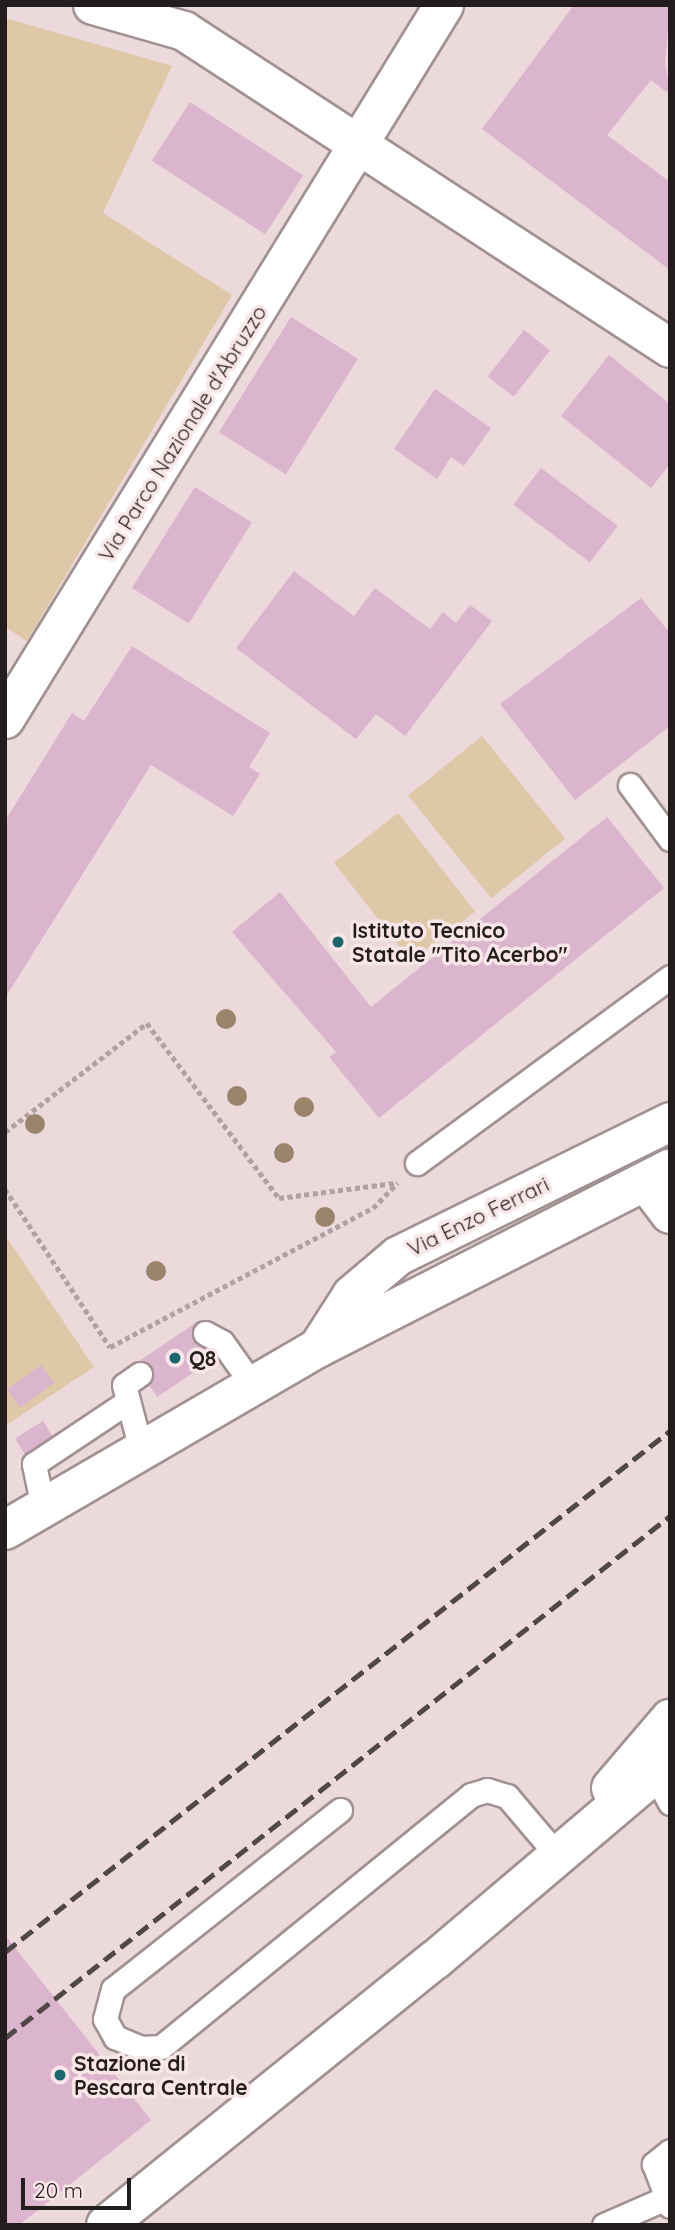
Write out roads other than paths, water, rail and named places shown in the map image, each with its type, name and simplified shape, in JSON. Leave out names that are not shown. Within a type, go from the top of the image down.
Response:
[{"type":"street","points":[[93,5],[184,31],[670,348]]},
{"type":"street","name":"Via Parco Nazionale d'Abruzzo","points":[[5,719],[360,146],[444,5]]},
{"type":"street","name":"Via Enzo Ferrari","points":[[318,1348],[352,1296],[398,1256],[670,1122]]},
{"type":"street","points":[[658,1176],[670,1214]]},
{"type":"street","name":"Via Enzo Ferrari","points":[[5,1530],[318,1348],[658,1176]]},
{"type":"street","points":[[106,2225],[656,1775],[670,1719]]},
{"type":"lane","points":[[629,785],[670,839]]},
{"type":"lane","points":[[417,1163],[670,977]]},
{"type":"lane","points":[[205,1333],[222,1342],[252,1384]]},
{"type":"lane","points":[[140,1374],[124,1385],[141,1450]]},
{"type":"lane","points":[[43,1508],[34,1464],[127,1402]]},
{"type":"lane","points":[[340,1810],[113,1989],[106,2008],[110,2030],[132,2045],[161,2047],[471,1795],[487,1790],[507,1796],[557,1854]]},
{"type":"lane","points":[[604,2225],[668,2202],[654,2164],[670,2151]]},
{"type":"railway","points":[[5,1952],[670,1431]]},
{"type":"railway","points":[[5,2038],[670,1516]]},
{"type":"place","name":"Istituto Tecnico Statale \"Tito Acerbo\"","points":[[338,942]]},
{"type":"place","name":"Q8","points":[[175,1358]]},
{"type":"place","name":"Stazione di Pescara Centrale","points":[[60,2075]]}]
